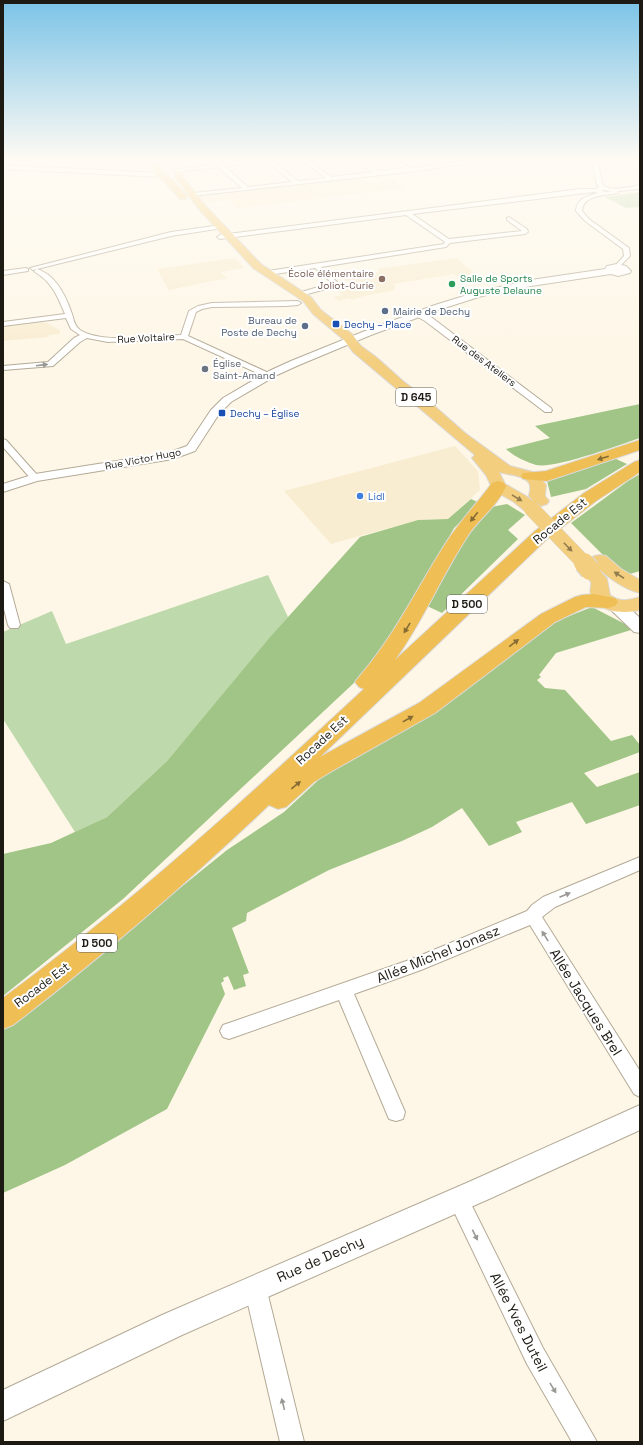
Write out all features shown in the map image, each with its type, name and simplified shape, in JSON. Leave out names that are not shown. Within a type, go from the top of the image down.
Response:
[{"type":"highway","points":[[524,475],[547,476],[640,445]]},
{"type":"highway","name":"Rocade Est","points":[[3,1015],[70,965],[186,866],[541,535],[590,497],[640,465]]},
{"type":"highway","points":[[304,757],[332,718],[374,673],[392,650],[463,530],[496,492],[497,483]]},
{"type":"highway","points":[[186,866],[236,834],[306,776],[427,708],[548,618],[582,601],[594,600],[612,604]]},
{"type":"main road","name":"D 645","points":[[210,227],[221,232],[255,264],[299,298],[349,343],[372,360],[398,385],[418,399],[465,440],[498,465],[524,475],[537,483],[536,504]]},
{"type":"main road","name":"D 645","points":[[217,227],[248,268],[299,298]]},
{"type":"main road","name":"D 645","points":[[465,440],[494,474],[497,483],[504,492],[536,504],[595,565],[615,573],[640,588]]},
{"type":"main road","points":[[497,483],[504,474],[524,475]]},
{"type":"main road","name":"D 645","points":[[595,565],[601,595],[625,612],[640,628]]},
{"type":"main road","points":[[612,604],[631,606],[640,603]]},
{"type":"street","points":[[3,273],[32,270],[164,236],[266,227]]},
{"type":"street","points":[[427,227],[448,242]]},
{"type":"street","points":[[268,273],[431,248],[446,245],[448,242],[525,232],[525,230],[521,227]]},
{"type":"street","points":[[597,227],[626,248],[628,253],[627,257],[614,269]]},
{"type":"street","points":[[184,337],[193,311],[200,307],[212,305],[286,304],[335,285],[335,283],[316,265]]},
{"type":"street","name":"Rue Victor Hugo","points":[[3,488],[35,478],[169,456],[187,450],[193,446],[220,406],[232,397],[268,376],[419,314],[502,288],[614,269],[620,273],[626,271],[639,272]]},
{"type":"street","points":[[32,270],[47,276],[54,283],[61,295],[74,328],[87,335]]},
{"type":"street","name":"Rue des Ateliers","points":[[419,314],[428,319],[548,410]]},
{"type":"street","points":[[3,324],[69,316]]},
{"type":"street","points":[[3,368],[50,364],[77,340],[87,335]]},
{"type":"street","name":"Rue Voltaire","points":[[87,335],[99,339],[112,340],[184,337],[268,376]]},
{"type":"street","points":[[3,442],[35,478]]},
{"type":"street","points":[[3,584],[14,625]]},
{"type":"street","name":"Allée Michel Jonasz","points":[[229,1031],[421,963],[533,916],[538,910],[549,902],[640,863]]},
{"type":"street","name":"Allée Jacques Brel","points":[[533,916],[640,1088]]},
{"type":"street","points":[[344,991],[396,1112]]},
{"type":"street","name":"Rue de Dechy","points":[[3,1406],[93,1362],[255,1287],[458,1200],[640,1117]]},
{"type":"street","name":"Allée Yves Duteil","points":[[458,1200],[535,1356],[585,1442]]},
{"type":"street","points":[[255,1287],[292,1442]]},
{"type":"shaded area","points":[[235,258],[245,268],[220,272],[227,278],[169,290],[157,269]]},
{"type":"shaded area","name":"École élémentaire Joliot-Curie","points":[[456,258],[487,283],[477,285],[467,278],[461,279],[454,274],[393,284],[396,287],[394,287],[395,289],[391,291],[352,300],[350,298],[339,301],[333,297],[343,295],[335,288],[351,284],[341,277],[379,272],[377,269]]},
{"type":"shaded area","points":[[41,322],[47,323],[60,330],[60,334],[49,335],[49,337],[3,341],[3,326]]},
{"type":"shaded area","points":[[455,446],[478,471],[480,490],[448,519],[418,520],[331,544],[284,491]]},
{"type":"green space","points":[[640,404],[640,438],[603,451],[572,460],[545,465],[536,465],[516,456],[506,449],[550,438],[535,426]]},
{"type":"green space","points":[[614,458],[627,464],[586,489],[551,497],[547,481],[544,479]]},
{"type":"green space","points":[[640,474],[640,571],[630,574],[617,569],[571,523],[628,481]]},
{"type":"green space","points":[[471,499],[480,503],[454,528],[389,644],[355,682],[123,899],[3,996],[3,854],[51,843],[107,817],[167,761],[271,636],[360,537],[418,520],[448,519]]},
{"type":"green space","points":[[507,504],[525,515],[508,530],[518,539],[442,613],[427,606],[467,533],[491,507]]},
{"type":"green space","points":[[268,575],[288,617],[167,761],[107,817],[75,832],[3,719],[3,632],[52,611],[66,644]]},
{"type":"green space","points":[[592,607],[627,625],[631,630],[556,653],[539,675],[541,677],[537,680],[545,688],[565,690],[611,741],[632,735],[640,745],[640,752],[584,773],[597,787],[640,772],[640,805],[586,824],[572,802],[516,822],[522,832],[489,846],[462,808],[432,827],[402,841],[329,870],[247,913],[246,921],[232,928],[249,973],[243,975],[246,986],[234,990],[228,976],[223,978],[224,981],[221,983],[225,994],[167,1109],[65,1165],[3,1193],[3,1027],[128,930],[227,850],[284,812],[327,772],[554,622]]},
{"type":"place","name":"École élémentaire Joliot-Curie","points":[[382,279]]},
{"type":"place","name":"Salle de Sports Auguste Delaune","points":[[452,284]]},
{"type":"place","name":"Mairie de Dechy","points":[[385,311]]},
{"type":"place","name":"Dechy – Place","points":[[336,324]]},
{"type":"place","name":"Bureau de Poste de Dechy","points":[[305,326]]},
{"type":"place","name":"Église Saint-Amand","points":[[205,369]]},
{"type":"place","name":"Dechy – Église","points":[[222,413]]},
{"type":"place","name":"Lidl","points":[[360,496]]}]
